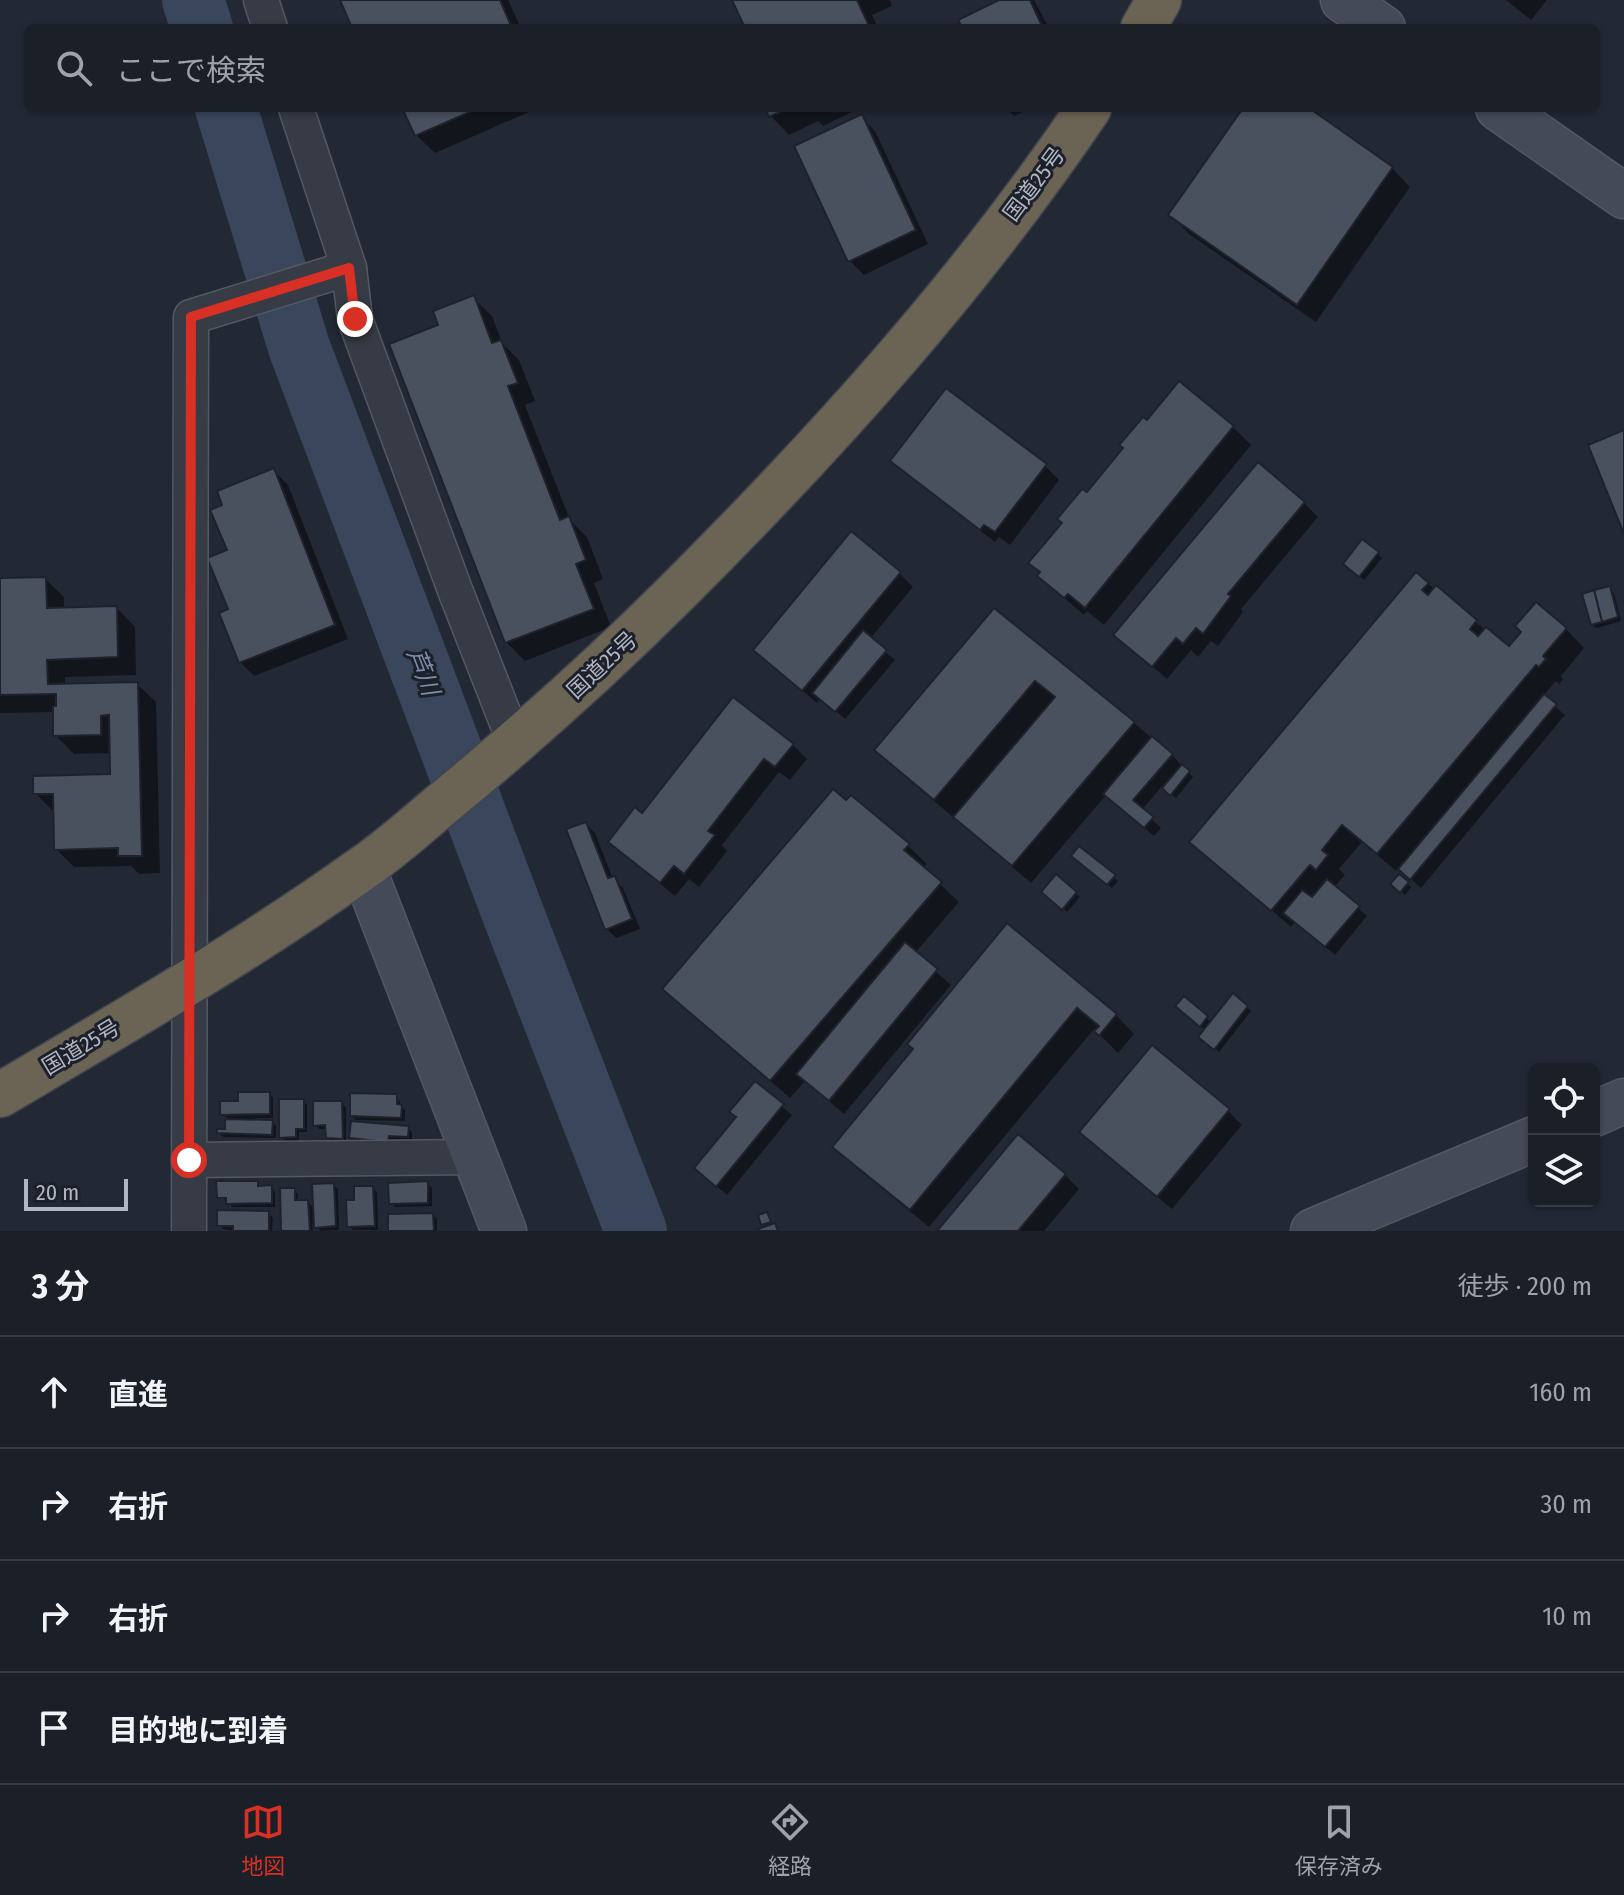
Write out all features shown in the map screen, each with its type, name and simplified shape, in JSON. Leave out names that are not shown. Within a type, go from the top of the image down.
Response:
[{"type":"highway","points":[[1145,24],[1159,0]]},
{"type":"highway","name":"国道25号","points":[[0,1095],[190,983],[363,868],[605,664],[786,482],[950,293],[1058,155],[1086,112]]},
{"type":"street","points":[[261,0],[269,24]]},
{"type":"street","points":[[1343,0],[1377,24]]},
{"type":"street","points":[[297,112],[355,319],[455,590],[509,748]]},
{"type":"street","points":[[1504,112],[1624,196]]},
{"type":"street","points":[[189,1231],[191,317],[341,270]]},
{"type":"street","points":[[363,868],[504,1231]]},
{"type":"street","points":[[1600,1111],[1624,1101]]},
{"type":"street","points":[[1313,1231],[1528,1141]]},
{"type":"street","points":[[189,1160],[476,1157]]},
{"type":"building","points":[[340,0],[500,0],[510,24],[350,24]]},
{"type":"building","points":[[732,0],[857,0],[868,24],[743,24]]},
{"type":"building","points":[[999,0],[1030,0],[1041,24],[960,24],[958,20]]},
{"type":"building","points":[[404,112],[470,112],[415,136]]},
{"type":"building","points":[[1240,112],[1315,112],[1393,167],[1297,305],[1168,215]]},
{"type":"building","points":[[862,114],[916,230],[848,262],[794,146]]},
{"type":"building","points":[[474,295],[492,343],[501,340],[518,383],[508,386],[560,520],[569,516],[586,560],[576,564],[594,609],[505,643],[389,344],[438,325],[433,311]]},
{"type":"building","points":[[1179,381],[1234,426],[1085,608],[1068,594],[1064,598],[1037,576],[1040,572],[1028,563],[1062,523],[1057,519],[1082,489],[1087,492],[1123,448],[1119,445],[1143,417],[1147,420]]},
{"type":"building","points":[[946,388],[1047,464],[995,532],[984,525],[980,530],[890,461]]},
{"type":"building","points":[[1624,430],[1624,534],[1588,445]]},
{"type":"building","points":[[1258,462],[1305,502],[1228,594],[1231,596],[1203,634],[1196,628],[1183,644],[1176,638],[1152,667],[1113,635]]},
{"type":"building","points":[[274,468],[335,625],[239,663],[219,613],[228,609],[207,558],[227,550],[210,510],[222,505],[217,491]]},
{"type":"building","points":[[851,531],[901,572],[802,691],[753,650]]},
{"type":"building","points":[[1362,539],[1379,552],[1359,577],[1343,564]]},
{"type":"building","points":[[1416,572],[1429,583],[1422,590],[1428,595],[1436,585],[1477,620],[1470,629],[1478,636],[1486,627],[1509,646],[1521,632],[1515,626],[1536,602],[1567,628],[1543,656],[1546,659],[1539,667],[1536,665],[1377,854],[1342,825],[1322,850],[1328,855],[1316,870],[1310,865],[1271,911],[1189,842]]},
{"type":"building","points":[[46,577],[47,608],[117,606],[118,657],[47,660],[48,684],[138,682],[142,856],[118,856],[118,848],[54,850],[53,794],[33,794],[33,776],[110,774],[109,715],[101,716],[101,735],[53,736],[56,694],[0,695],[0,578]]},
{"type":"building","points":[[1610,586],[1618,617],[1602,622],[1594,590]]},
{"type":"building","points":[[1594,590],[1602,622],[1591,625],[1582,594]]},
{"type":"building","points":[[994,608],[1135,722],[1012,866],[953,817],[1055,697],[1035,681],[934,800],[874,750]]},
{"type":"building","points":[[863,630],[887,650],[835,712],[812,693]]},
{"type":"building","points":[[1544,694],[1557,704],[1410,880],[1398,869]]},
{"type":"building","points":[[733,697],[794,744],[775,767],[764,759],[708,831],[715,835],[684,874],[674,866],[660,883],[608,842],[635,807],[642,813]]},
{"type":"building","points":[[1152,736],[1173,754],[1133,800],[1154,817],[1144,828],[1103,794]]},
{"type":"building","points":[[1182,764],[1190,771],[1170,796],[1162,788]]},
{"type":"building","points":[[833,789],[846,800],[851,795],[910,844],[904,850],[942,882],[770,1081],[662,989]]},
{"type":"building","points":[[586,822],[608,878],[615,876],[632,919],[605,930],[566,829]]},
{"type":"building","points":[[1079,846],[1116,875],[1107,885],[1071,856]]},
{"type":"building","points":[[1056,874],[1077,892],[1062,910],[1041,892]]},
{"type":"building","points":[[1399,874],[1409,882],[1400,893],[1390,884]]},
{"type":"building","points":[[1327,879],[1360,906],[1325,947],[1283,913],[1302,890],[1312,897]]},
{"type":"building","points":[[1007,923],[1117,1014],[1099,1036],[1094,1031],[1099,1026],[1077,1008],[910,1210],[832,1147],[913,1049],[907,1044]]},
{"type":"building","points":[[905,942],[938,969],[829,1101],[796,1074]]},
{"type":"building","points":[[1233,993],[1248,1006],[1214,1050],[1198,1037]]},
{"type":"building","points":[[1184,996],[1208,1016],[1200,1027],[1175,1006]]},
{"type":"building","points":[[1152,1045],[1230,1109],[1157,1197],[1079,1132]]},
{"type":"building","points":[[755,1081],[784,1104],[716,1187],[694,1168],[736,1117],[729,1112]]},
{"type":"building","points":[[238,1092],[270,1092],[270,1114],[220,1115],[220,1101],[238,1101]]},
{"type":"building","points":[[350,1093],[397,1094],[397,1104],[402,1105],[401,1118],[350,1116]]},
{"type":"building","points":[[279,1099],[304,1099],[304,1129],[296,1129],[296,1137],[279,1138]]},
{"type":"building","points":[[313,1101],[342,1101],[343,1139],[326,1138],[325,1125],[313,1126]]},
{"type":"building","points":[[225,1119],[273,1120],[272,1135],[217,1133],[217,1129],[225,1129]]},
{"type":"building","points":[[351,1121],[409,1126],[408,1137],[389,1136],[388,1142],[349,1138]]},
{"type":"building","points":[[1018,1134],[1066,1174],[1018,1231],[937,1231]]},
{"type":"building","points":[[216,1181],[258,1181],[258,1186],[272,1185],[272,1203],[226,1204],[226,1198],[217,1198]]},
{"type":"building","points":[[428,1181],[428,1203],[389,1204],[388,1183]]},
{"type":"building","points":[[334,1183],[336,1226],[314,1228],[312,1184]]},
{"type":"building","points":[[354,1186],[373,1186],[375,1226],[347,1227],[346,1200],[354,1200]]},
{"type":"building","points":[[280,1188],[295,1188],[295,1200],[308,1200],[310,1231],[281,1231]]},
{"type":"building","points":[[217,1210],[269,1211],[269,1231],[233,1231],[233,1226],[217,1226]]},
{"type":"building","points":[[767,1212],[771,1222],[761,1225],[758,1215]]},
{"type":"building","points":[[433,1213],[434,1231],[388,1231],[388,1214]]},
{"type":"building","points":[[775,1223],[778,1231],[758,1229]]},
{"type":"waterway","name":"芦川","points":[[193,0],[201,24]]},
{"type":"waterway","name":"芦川","points":[[227,112],[299,347],[636,1231]]},
{"type":"route","points":[[189,1160],[191,317],[349,268],[355,319]]}]
